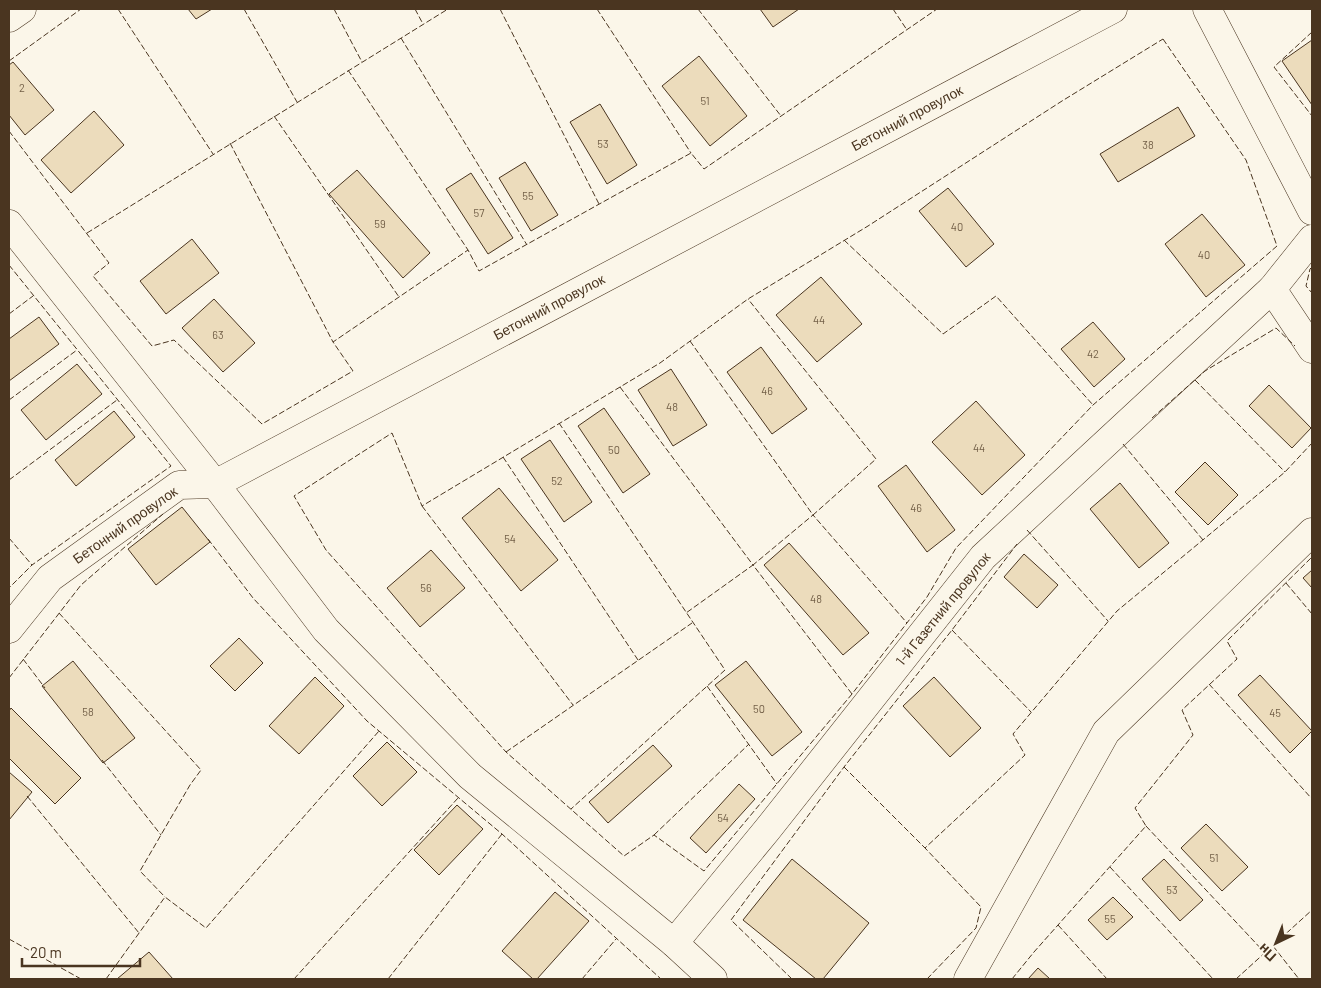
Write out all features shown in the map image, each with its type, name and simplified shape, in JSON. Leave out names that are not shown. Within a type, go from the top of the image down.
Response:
[{"type":"street","points":[[9,18],[22,9]]},
{"type":"street","name":"Бетонний провулок","points":[[9,628],[50,578],[179,486],[215,484],[1113,9]]},
{"type":"street","points":[[1207,9],[1312,211]]},
{"type":"street","points":[[9,224],[215,484],[326,630],[470,776],[674,943],[713,979]]},
{"type":"street","name":"1-й Газетний провулок","points":[[674,943],[767,830],[983,557],[1272,288],[1312,239]]},
{"type":"street","points":[[1272,288],[1312,349]]},
{"type":"street","points":[[968,979],[1106,732],[1312,532]]},
{"type":"building","points":[[188,9],[212,9],[196,19]]},
{"type":"building","points":[[760,9],[799,9],[773,27]]},
{"type":"building","points":[[1312,40],[1312,105],[1282,61]]},
{"type":"building","points":[[699,56],[747,116],[710,146],[662,86]]},
{"type":"building","points":[[13,62],[54,110],[25,135],[9,115],[9,65]]},
{"type":"building","points":[[600,104],[637,165],[607,184],[570,122]]},
{"type":"building","points":[[1178,107],[1195,136],[1118,182],[1100,154]]},
{"type":"building","points":[[94,111],[124,145],[71,193],[41,160]]},
{"type":"building","points":[[525,162],[558,215],[531,231],[499,178]]},
{"type":"building","points":[[357,170],[430,253],[403,278],[329,194]]},
{"type":"building","points":[[471,173],[513,238],[488,254],[446,189]]},
{"type":"building","points":[[948,188],[994,244],[966,267],[919,211]]},
{"type":"building","points":[[1202,214],[1245,265],[1206,297],[1165,244]]},
{"type":"building","points":[[192,239],[219,273],[166,314],[140,281]]},
{"type":"building","points":[[821,277],[862,324],[817,362],[776,315]]},
{"type":"building","points":[[214,299],[255,343],[223,372],[182,328]]},
{"type":"building","points":[[39,317],[59,344],[9,381],[9,339]]},
{"type":"building","points":[[1093,322],[1125,359],[1094,387],[1061,349]]},
{"type":"building","points":[[761,347],[807,409],[772,434],[727,372]]},
{"type":"building","points":[[77,364],[102,394],[46,440],[21,410]]},
{"type":"building","points":[[671,369],[707,425],[673,446],[638,390]]},
{"type":"building","points":[[1269,385],[1311,428],[1292,448],[1249,406]]},
{"type":"building","points":[[976,401],[1025,455],[982,495],[932,442]]},
{"type":"building","points":[[604,408],[650,474],[623,493],[578,426]]},
{"type":"building","points":[[114,411],[135,437],[76,486],[55,460]]},
{"type":"building","points":[[550,440],[592,502],[564,522],[521,459]]},
{"type":"building","points":[[1205,462],[1238,495],[1208,525],[1175,492]]},
{"type":"building","points":[[906,465],[955,530],[927,552],[878,486]]},
{"type":"building","points":[[1120,483],[1169,543],[1139,568],[1090,509]]},
{"type":"building","points":[[499,488],[558,560],[521,591],[462,518]]},
{"type":"building","points":[[182,507],[210,542],[156,585],[128,549]]},
{"type":"building","points":[[789,543],[869,633],[843,655],[764,565]]},
{"type":"building","points":[[431,550],[465,588],[420,627],[387,588]]},
{"type":"building","points":[[1024,554],[1058,585],[1037,608],[1004,577]]},
{"type":"building","points":[[1312,570],[1312,588],[1303,578]]},
{"type":"building","points":[[239,638],[263,663],[235,691],[210,666]]},
{"type":"building","points":[[73,661],[135,738],[103,763],[42,686]]},
{"type":"building","points":[[746,661],[802,732],[772,756],[715,685]]},
{"type":"building","points":[[1260,675],[1312,731],[1290,753],[1238,695]]},
{"type":"building","points":[[315,677],[344,706],[299,754],[269,726]]},
{"type":"building","points":[[934,677],[981,728],[950,757],[903,706]]},
{"type":"building","points":[[11,708],[81,778],[55,804],[9,758],[9,711]]},
{"type":"building","points":[[387,742],[417,772],[382,806],[353,776]]},
{"type":"building","points":[[653,745],[672,766],[608,823],[589,802]]},
{"type":"building","points":[[9,772],[32,792],[9,820]]},
{"type":"building","points":[[739,784],[755,799],[706,853],[690,838]]},
{"type":"building","points":[[457,805],[483,829],[439,875],[414,850]]},
{"type":"building","points":[[1206,824],[1248,867],[1222,891],[1181,848]]},
{"type":"building","points":[[792,859],[869,923],[823,979],[816,979],[743,920]]},
{"type":"building","points":[[1164,859],[1203,900],[1180,921],[1142,879]]},
{"type":"building","points":[[555,892],[589,921],[537,979],[533,979],[502,951]]},
{"type":"building","points":[[1113,897],[1133,917],[1107,940],[1088,920]]},
{"type":"building","points":[[149,952],[173,979],[117,979]]},
{"type":"building","points":[[1038,968],[1050,979],[1028,979]]},
{"type":"fence","points":[[9,61],[81,9]]},
{"type":"fence","points":[[118,9],[213,154]]},
{"type":"fence","points":[[244,9],[297,102]]},
{"type":"fence","points":[[334,9],[362,62]]},
{"type":"fence","points":[[415,9],[423,24]]},
{"type":"fence","points":[[87,233],[448,9]]},
{"type":"fence","points":[[500,9],[599,204]]},
{"type":"fence","points":[[597,9],[691,153]]},
{"type":"fence","points":[[698,9],[781,116]]},
{"type":"fence","points":[[893,9],[907,30]]},
{"type":"fence","points":[[9,131],[109,263],[93,276],[152,346],[174,340],[262,424],[353,371],[333,342],[468,250],[479,271],[691,153],[704,169],[937,9]]},
{"type":"fence","points":[[1312,32],[1274,67],[1312,116]]},
{"type":"fence","points":[[401,38],[527,245]]},
{"type":"fence","points":[[1163,39],[1246,160],[1277,246],[1093,405],[956,548],[927,597],[852,694],[704,871],[654,835],[624,856],[506,752],[326,550],[294,496],[392,433],[422,506],[660,363],[748,299],[868,226],[1062,101],[1163,39]]},
{"type":"fence","points":[[348,70],[468,250]]},
{"type":"fence","points":[[274,116],[399,297]]},
{"type":"fence","points":[[230,143],[333,342]]},
{"type":"fence","points":[[844,240],[943,334],[996,296],[1093,405]]},
{"type":"fence","points":[[9,265],[171,466],[32,565],[9,588]]},
{"type":"fence","points":[[1312,267],[1306,286],[1312,293]]},
{"type":"fence","points":[[9,314],[33,296]]},
{"type":"fence","points":[[690,341],[813,515],[876,459],[748,299]]},
{"type":"fence","points":[[1152,418],[1205,371],[1276,328],[1295,346]]},
{"type":"fence","points":[[9,400],[77,350]]},
{"type":"fence","points":[[1195,380],[1285,472]]},
{"type":"fence","points":[[620,387],[753,565],[686,613]]},
{"type":"fence","points":[[9,480],[117,400]]},
{"type":"fence","points":[[559,423],[725,670],[571,809]]},
{"type":"fence","points":[[927,979],[976,928],[981,907],[925,848],[1025,755],[1013,734],[1117,611],[1285,472],[1312,443]]},
{"type":"fence","points":[[1123,444],[1203,540]]},
{"type":"fence","points":[[503,457],[638,660]]},
{"type":"fence","points":[[422,506],[573,705]]},
{"type":"fence","points":[[9,678],[81,585],[163,514]]},
{"type":"fence","points":[[852,694],[753,565],[813,515],[907,623]]},
{"type":"fence","points":[[1027,530],[1108,621]]},
{"type":"fence","points":[[9,538],[32,565]]},
{"type":"fence","points":[[208,539],[253,598],[367,721],[502,834],[661,979]]},
{"type":"fence","points":[[792,979],[731,920],[844,767],[1017,544]]},
{"type":"fence","points":[[1012,979],[1146,826],[1135,808],[1193,735],[1182,710],[1237,659],[1227,641],[1312,557]]},
{"type":"fence","points":[[1286,583],[1312,614]]},
{"type":"fence","points":[[59,613],[201,770],[190,785],[140,871],[165,897]]},
{"type":"fence","points":[[506,752],[692,623]]},
{"type":"fence","points":[[952,630],[1031,712]]},
{"type":"fence","points":[[23,659],[45,688]]},
{"type":"fence","points":[[1209,684],[1312,799]]},
{"type":"fence","points":[[707,686],[777,784]]},
{"type":"fence","points":[[106,979],[165,897],[206,928],[379,731]]},
{"type":"fence","points":[[654,835],[749,744]]},
{"type":"fence","points":[[102,760],[161,835]]},
{"type":"fence","points":[[844,767],[925,848]]},
{"type":"fence","points":[[27,796],[139,933]]},
{"type":"fence","points":[[294,979],[458,798]]},
{"type":"fence","points":[[1146,826],[1265,953]]},
{"type":"fence","points":[[388,979],[502,834]]},
{"type":"fence","points":[[1110,867],[1213,979]]},
{"type":"fence","points":[[1236,979],[1312,910]]},
{"type":"fence","points":[[1058,925],[1107,979]]},
{"type":"fence","points":[[9,939],[81,979]]},
{"type":"fence","points":[[582,979],[616,939]]},
{"type":"fence","points":[[1273,946],[1299,979]]}]
